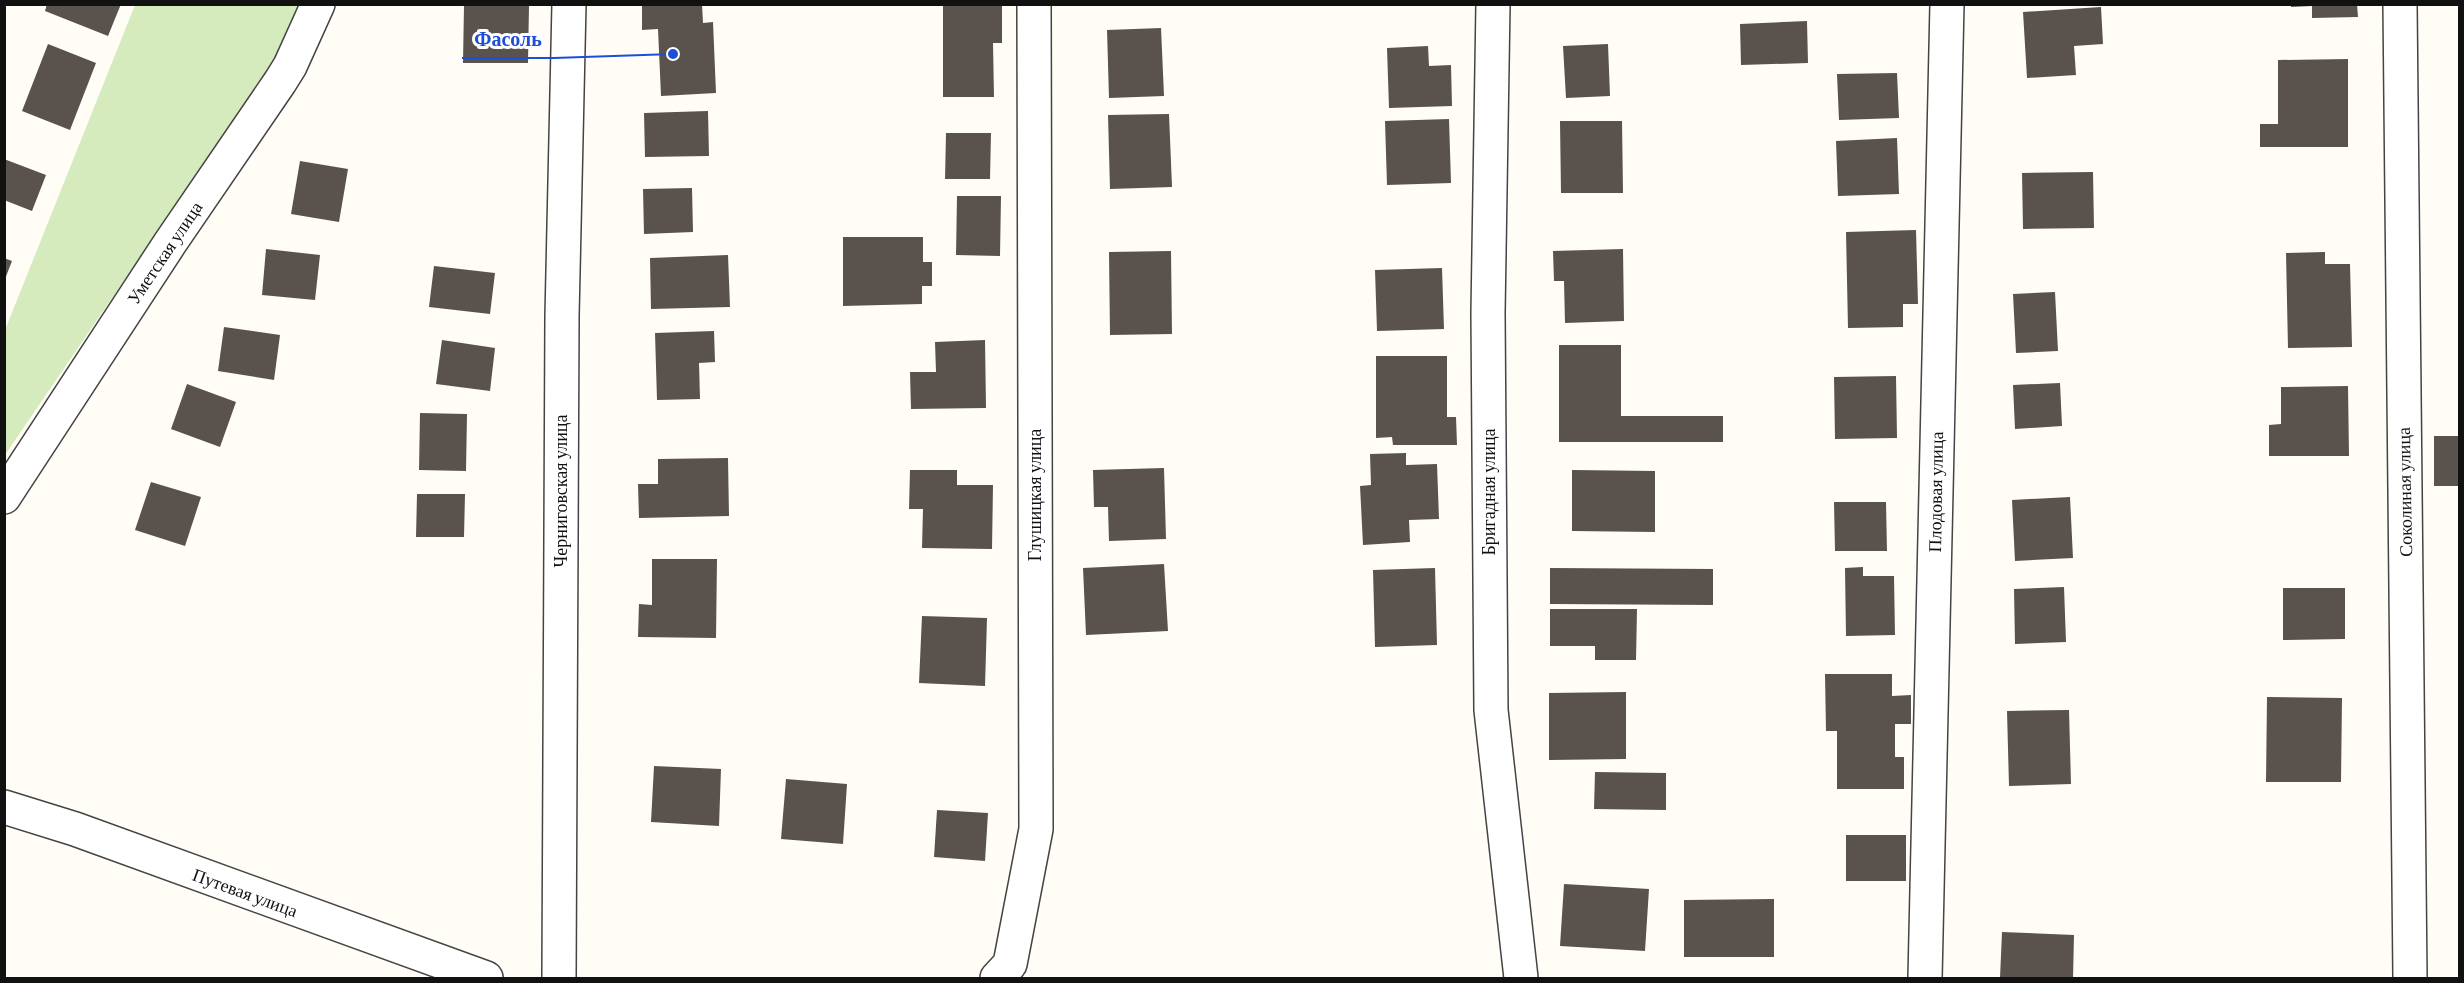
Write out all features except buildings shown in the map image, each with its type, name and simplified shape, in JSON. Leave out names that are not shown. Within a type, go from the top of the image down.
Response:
[{"type":"street","name":"Уметская улица","points":[[4,497],[170,243],[290,66],[318,4]]},
{"type":"street","name":"Черниговская улица","points":[[559,978],[562,327],[569,4]]},
{"type":"street","name":"Глушицкая улица","points":[[997,978],[1010,964],[1036,829],[1034,4]]},
{"type":"street","name":"Бригадная улица","points":[[1493,4],[1488,313],[1491,710],[1521,978]]},
{"type":"street","name":"Плодовая улица","points":[[1925,978],[1947,4]]},
{"type":"street","name":"Соколиная улица","points":[[2400,4],[2410,978]]},
{"type":"street","name":"Путевая улица","points":[[4,807],[75,829],[486,978]]},
{"type":"green space","points":[[135,5],[331,5],[187,188],[5,455],[5,330]]},
{"type":"place","name":"Фасоль","points":[[673,54]]}]
